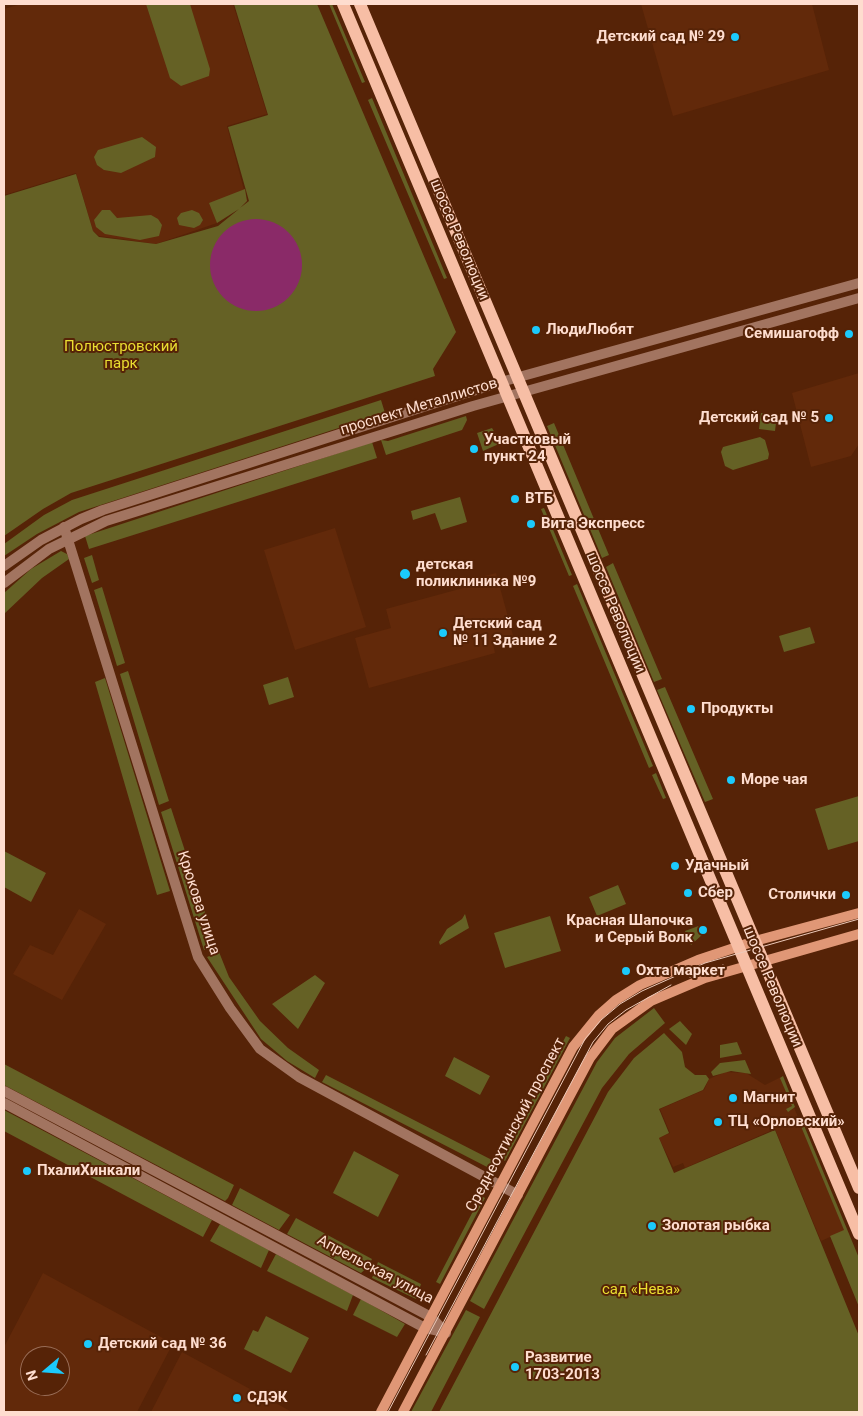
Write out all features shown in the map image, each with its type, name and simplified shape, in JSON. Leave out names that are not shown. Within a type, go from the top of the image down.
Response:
[{"type":"main road","name":"шоссе Революции","points":[[343,4],[859,1234]]},
{"type":"main road","name":"шоссе Революции","points":[[360,4],[859,1188]]},
{"type":"main road","name":"Среднеохтинский проспект","points":[[381,1412],[501,1186],[572,1047],[599,1015],[616,1000],[640,985],[737,946],[859,913]]},
{"type":"main road","points":[[402,1412],[590,1058],[612,1029],[651,1001],[705,978],[762,960],[859,934]]},
{"type":"street","name":"проспект Металлистов","points":[[4,566],[41,540],[64,527],[103,510],[516,377],[859,283]]},
{"type":"street","name":"проспект Металлистов","points":[[4,583],[27,564],[69,538],[116,518],[507,396],[859,298]]},
{"type":"street","name":"Крюкова улица","points":[[64,527],[69,538],[198,957],[213,983],[247,1033],[260,1049],[273,1060],[314,1086],[518,1195]]},
{"type":"street","name":"Апрельская улица","points":[[4,1090],[431,1317],[446,1332]]},
{"type":"street","name":"Апрельская улица","points":[[4,1103],[425,1328],[446,1332]]},
{"type":"shaded area","points":[[21,4],[233,4],[267,114],[227,126],[247,201],[217,223],[156,244],[99,236],[93,231],[76,173],[4,195],[4,9]]},
{"type":"shaded area","name":"Детский сад № 29","points":[[641,4],[812,4],[829,70],[673,116]]},
{"type":"shaded area","points":[[256,219],[274,223],[288,233],[298,247],[302,265],[298,283],[288,297],[274,307],[256,311],[238,307],[224,297],[214,283],[210,265],[214,247],[224,233],[238,223]]},
{"type":"shaded area","name":"Детский сад № 5","points":[[859,373],[859,444],[851,456],[811,467],[792,393]]},
{"type":"shaded area","points":[[335,528],[366,627],[295,650],[264,550]]},
{"type":"shaded area","name":"Детский сад № 11 Здание 2","points":[[496,573],[514,639],[493,644],[495,653],[369,688],[355,638],[391,628],[386,609],[478,584],[477,578]]},
{"type":"shaded area","points":[[79,909],[106,924],[62,1000],[13,974],[30,945],[53,955]]},
{"type":"shaded area","points":[[725,1072],[746,1073],[765,1085],[781,1077],[846,1230],[821,1241],[775,1129],[685,1168],[683,1163],[673,1167],[659,1138],[670,1133],[660,1109],[704,1090],[709,1079]]},
{"type":"shaded area","name":"Детский сад № 36","points":[[43,1273],[170,1342],[171,1347],[137,1412],[4,1412],[4,1347]]},
{"type":"shaded area","points":[[182,1352],[239,1383],[292,1412],[151,1412]]},
{"type":"green space","points":[[146,4],[190,4],[210,69],[209,76],[181,86],[170,78]]},
{"type":"green space","name":"Полюстровский парк","points":[[234,4],[317,4],[456,332],[433,369],[435,376],[71,493],[43,509],[4,536],[4,196],[76,174],[93,231],[99,237],[156,244],[218,226],[239,209],[217,223],[209,203],[245,189],[247,201],[240,208],[249,201],[228,127],[268,115]]},
{"type":"green space","points":[[329,4],[332,4],[365,82],[362,83]]},
{"type":"green space","points":[[372,98],[447,278],[444,279],[368,100]]},
{"type":"green space","points":[[142,137],[156,147],[155,157],[121,173],[104,170],[97,165],[94,157],[98,150]]},
{"type":"green space","points":[[102,210],[110,210],[117,218],[151,215],[158,219],[162,225],[159,236],[140,240],[105,234],[96,227],[94,220]]},
{"type":"green space","points":[[192,210],[199,213],[203,220],[200,225],[194,228],[179,225],[177,218],[181,213]]},
{"type":"green space","points":[[381,400],[385,413],[79,512],[37,534],[4,556],[4,544],[44,515],[72,500]]},
{"type":"green space","points":[[761,413],[777,415],[775,431],[759,429]]},
{"type":"green space","points":[[466,416],[467,420],[462,430],[386,455],[381,440],[388,441]]},
{"type":"green space","points":[[554,423],[609,555],[602,558],[547,426]]},
{"type":"green space","points":[[492,428],[501,443],[483,451],[477,433]]},
{"type":"green space","points":[[760,437],[765,440],[769,454],[768,459],[733,470],[725,466],[721,452],[723,447]]},
{"type":"green space","points":[[372,442],[377,458],[89,549],[85,536]]},
{"type":"green space","points":[[460,497],[467,522],[441,530],[435,513],[413,520],[411,511]]},
{"type":"green space","points":[[544,508],[572,575],[569,576],[541,509]]},
{"type":"green space","points":[[61,551],[67,554],[69,559],[42,578],[4,614],[4,593],[31,569]]},
{"type":"green space","points":[[92,555],[99,580],[92,583],[84,558]]},
{"type":"green space","points":[[613,563],[662,679],[654,682],[606,567]]},
{"type":"green space","points":[[577,584],[653,766],[649,768],[573,586]]},
{"type":"green space","points":[[102,587],[125,663],[117,666],[94,590]]},
{"type":"green space","points":[[810,627],[815,643],[784,652],[779,636]]},
{"type":"green space","points":[[128,671],[169,801],[159,805],[120,674]]},
{"type":"green space","points":[[288,677],[294,697],[269,705],[263,685]]},
{"type":"green space","points":[[105,678],[170,891],[157,895],[95,682]]},
{"type":"green space","points":[[665,687],[713,799],[705,802],[657,690]]},
{"type":"green space","points":[[656,773],[666,798],[663,799],[652,775]]},
{"type":"green space","points":[[859,796],[859,841],[828,850],[815,809]]},
{"type":"green space","points":[[171,808],[216,946],[204,950],[161,812]]},
{"type":"green space","points":[[4,851],[46,873],[31,902],[4,887]]},
{"type":"green space","points":[[618,885],[626,904],[597,916],[589,897]]},
{"type":"green space","points":[[465,914],[469,928],[440,945],[439,942],[447,929],[462,919]]},
{"type":"green space","points":[[550,916],[561,951],[505,968],[494,933]]},
{"type":"green space","points":[[704,924],[703,934],[691,945],[685,931]]},
{"type":"green space","points":[[219,952],[229,977],[260,1021],[288,1048],[319,1070],[315,1078],[287,1061],[261,1039],[207,957]]},
{"type":"green space","points":[[315,975],[325,983],[298,1029],[272,1004]]},
{"type":"green space","points":[[654,1008],[665,1023],[629,1054],[602,1088],[484,1309],[470,1301],[597,1062],[615,1038]]},
{"type":"green space","points":[[680,1021],[692,1034],[686,1045],[669,1029]]},
{"type":"green space","name":"сад «Нева»","points":[[664,1033],[682,1052],[685,1067],[695,1075],[706,1075],[709,1079],[703,1090],[659,1109],[669,1133],[659,1138],[674,1173],[775,1130],[859,1336],[859,1412],[439,1412],[608,1092],[634,1058]]},
{"type":"green space","points":[[566,1036],[570,1038],[505,1161],[501,1158]]},
{"type":"green space","points":[[737,1042],[742,1054],[720,1058],[720,1045]]},
{"type":"green space","points":[[454,1057],[490,1076],[480,1095],[445,1076]]},
{"type":"green space","points":[[745,1060],[751,1074],[731,1071],[713,1076],[711,1072],[720,1063]]},
{"type":"green space","points":[[4,1064],[234,1185],[228,1198],[225,1201],[4,1085]]},
{"type":"green space","points":[[326,1075],[492,1160],[489,1168],[322,1082]]},
{"type":"green space","points":[[783,1076],[795,1107],[788,1112],[786,1109],[792,1106],[780,1078]]},
{"type":"green space","points":[[4,1110],[212,1220],[203,1237],[4,1131]]},
{"type":"green space","points":[[799,1121],[803,1123],[859,1258],[859,1307],[830,1236],[844,1230],[800,1124],[793,1127],[792,1124]]},
{"type":"green space","points":[[354,1151],[399,1175],[378,1217],[333,1193]]},
{"type":"green space","points":[[240,1188],[290,1215],[279,1230],[232,1205]]},
{"type":"green space","points":[[481,1196],[485,1198],[440,1284],[436,1282]]},
{"type":"green space","points":[[296,1218],[372,1259],[368,1267],[361,1273],[287,1234]]},
{"type":"green space","points":[[220,1224],[269,1250],[261,1268],[210,1241]]},
{"type":"green space","points":[[276,1254],[353,1295],[347,1311],[267,1271]]},
{"type":"green space","points":[[378,1262],[421,1284],[416,1299],[372,1278]]},
{"type":"green space","points":[[361,1299],[405,1324],[397,1337],[353,1315]]},
{"type":"green space","points":[[466,1310],[480,1317],[431,1412],[411,1412]]},
{"type":"green space","points":[[266,1316],[309,1338],[291,1373],[244,1349],[253,1330],[258,1332]]},
{"type":"tram line","points":[[388,1412],[585,1039],[601,1020],[620,1004],[642,991],[705,963],[859,919]]},
{"type":"tram line","points":[[690,977],[723,965]]},
{"type":"tram line","points":[[426,1355],[593,1042],[608,1024],[626,1010],[671,985]]},
{"type":"place","name":"Детский сад № 29","points":[[735,37]]},
{"type":"place","name":"ЛюдиЛюбят","points":[[536,330]]},
{"type":"place","name":"Семишагофф","points":[[849,334]]},
{"type":"place","name":"Детский сад № 5","points":[[829,418]]},
{"type":"place","name":"Участковый пункт 24","points":[[474,449]]},
{"type":"place","name":"ВТБ","points":[[515,499]]},
{"type":"place","name":"Вита Экспресс","points":[[531,524]]},
{"type":"place","name":"детская поликлиника №9","points":[[405,574]]},
{"type":"place","name":"Детский сад № 11 Здание 2","points":[[443,633]]},
{"type":"place","name":"Продукты","points":[[691,709]]},
{"type":"place","name":"Море чая","points":[[731,780]]},
{"type":"place","name":"Удачный","points":[[675,866]]},
{"type":"place","name":"Сбер","points":[[688,893]]},
{"type":"place","name":"Столички","points":[[846,895]]},
{"type":"place","name":"Красная Шапочка и Серый Волк","points":[[703,930]]},
{"type":"place","name":"Охта маркет","points":[[626,971]]},
{"type":"place","name":"Магнит","points":[[733,1098]]},
{"type":"place","name":"ТЦ «Орловский»","points":[[718,1122]]},
{"type":"place","name":"ПхалиХинкали","points":[[27,1171]]},
{"type":"place","name":"Золотая рыбка","points":[[652,1226]]},
{"type":"place","name":"Детский сад № 36","points":[[88,1344]]},
{"type":"place","name":"Развитие 1703-2013","points":[[515,1367]]},
{"type":"place","name":"СДЭК","points":[[237,1398]]}]
